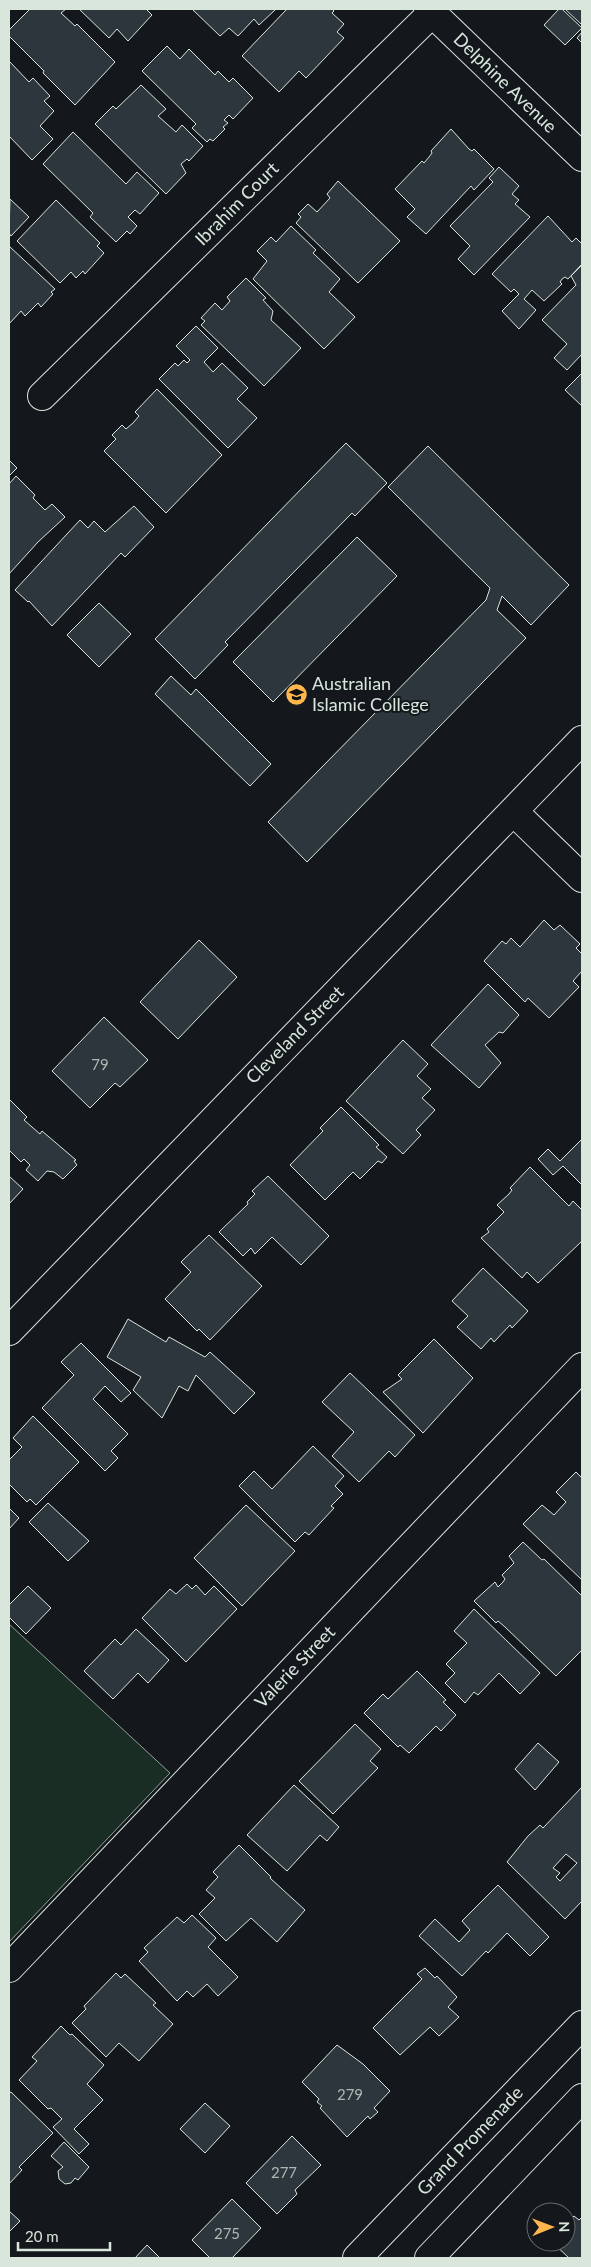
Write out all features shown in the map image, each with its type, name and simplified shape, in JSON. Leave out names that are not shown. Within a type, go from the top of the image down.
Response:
[{"type":"street","name":"Delphine Avenue","points":[[430,11],[582,157]]},
{"type":"street","name":"Ibrahim Court","points":[[42,396],[430,11]]},
{"type":"street","name":"Cleveland Street","points":[[9,1331],[214,1117],[514,812],[582,740]]},
{"type":"street","points":[[514,812],[582,878]]},
{"type":"street","name":"Valerie Street","points":[[9,1968],[582,1367]]},
{"type":"street","name":"Grand Promenade","points":[[357,2258],[582,2025]]},
{"type":"street","points":[[429,2258],[582,2098]]},
{"type":"green space","points":[[9,1624],[170,1773],[9,1942]]},
{"type":"building","points":[[27,9],[66,9],[61,13],[75,26],[77,24],[115,62],[75,105],[9,36],[9,30],[29,10]]},
{"type":"building","points":[[79,9],[146,9],[152,15],[128,41],[117,29],[109,38]]},
{"type":"building","points":[[192,9],[276,9],[259,25],[254,19],[238,36],[229,28],[220,36]]},
{"type":"building","points":[[287,9],[332,9],[334,11],[332,13],[344,24],[337,32],[344,38],[306,78],[299,71],[279,92],[242,56]]},
{"type":"building","points":[[559,9],[562,9],[582,28],[565,45],[544,25]]},
{"type":"building","points":[[565,9],[582,9],[582,25]]},
{"type":"building","points":[[582,32],[582,43],[577,38]]},
{"type":"building","points":[[167,46],[180,59],[189,49],[215,75],[218,71],[229,82],[233,78],[253,98],[233,119],[229,115],[224,120],[228,123],[223,127],[225,129],[213,141],[210,139],[207,142],[192,128],[196,124],[142,71]]},
{"type":"building","points":[[9,61],[29,82],[33,78],[50,96],[44,101],[54,111],[40,126],[53,139],[32,160],[9,136]]},
{"type":"building","points":[[141,85],[166,109],[158,116],[176,132],[182,125],[203,146],[189,161],[187,159],[181,164],[186,173],[166,194],[95,124],[113,106],[116,109]]},
{"type":"building","points":[[451,129],[469,149],[472,151],[474,149],[494,169],[474,190],[471,186],[426,234],[407,217],[415,209],[395,189],[422,161],[424,163],[432,153],[431,151]]},
{"type":"building","points":[[73,132],[126,184],[137,172],[159,193],[140,214],[135,210],[128,217],[137,226],[130,234],[127,231],[116,242],[90,217],[93,213],[43,164]]},
{"type":"building","points":[[499,167],[519,186],[512,194],[519,200],[515,204],[530,217],[474,275],[458,259],[470,246],[450,226],[493,182],[489,178]]},
{"type":"building","points":[[338,181],[400,241],[358,283],[296,223],[301,217],[298,214],[308,204],[317,212],[330,198],[327,194]]},
{"type":"building","points":[[10,199],[29,217],[11,236],[9,233]]},
{"type":"building","points":[[56,200],[100,243],[97,246],[104,253],[85,274],[83,271],[76,278],[71,272],[60,283],[17,241]]},
{"type":"building","points":[[548,216],[572,242],[576,238],[582,244],[582,264],[568,279],[565,277],[562,279],[560,282],[562,284],[544,301],[532,290],[524,299],[536,310],[519,329],[502,311],[519,294],[514,289],[511,292],[492,274]]},
{"type":"building","points":[[291,226],[316,250],[313,253],[340,279],[329,292],[355,317],[324,349],[253,279],[267,261],[257,251],[271,237],[276,242]]},
{"type":"building","points":[[9,246],[55,289],[41,307],[38,303],[25,316],[21,311],[9,324]]},
{"type":"building","points":[[582,265],[582,354],[567,370],[554,358],[567,344],[542,320],[576,285],[571,276]]},
{"type":"building","points":[[246,278],[266,298],[263,300],[273,311],[271,320],[301,348],[264,386],[201,325],[205,321],[201,318],[215,303],[222,310],[230,301],[227,297]]},
{"type":"building","points":[[196,326],[218,348],[204,362],[213,372],[222,363],[248,388],[237,399],[257,418],[228,448],[159,379],[175,363],[178,366],[184,360],[187,363],[190,360],[176,346]]},
{"type":"building","points":[[582,373],[582,406],[565,390]]},
{"type":"building","points":[[157,389],[222,455],[166,513],[104,451],[116,439],[112,435],[122,425],[126,429],[133,423],[139,416],[135,412]]},
{"type":"building","points":[[346,443],[387,483],[355,516],[352,513],[225,642],[228,645],[195,679],[155,639]]},
{"type":"building","points":[[428,446],[569,585],[531,625],[502,596],[497,610],[526,638],[307,862],[268,822],[486,600],[490,588],[388,487]]},
{"type":"building","points":[[9,460],[17,468],[9,476]]},
{"type":"building","points":[[16,476],[35,495],[33,498],[45,510],[52,504],[65,517],[38,542],[9,574],[9,484]]},
{"type":"building","points":[[134,506],[154,527],[125,557],[121,553],[52,626],[29,601],[15,590],[80,520],[88,528],[94,521],[105,532]]},
{"type":"building","points":[[357,537],[397,576],[273,702],[233,662]]},
{"type":"building","points":[[99,603],[131,634],[99,667],[67,635]]},
{"type":"building","points":[[171,676],[191,695],[196,689],[271,764],[250,786],[155,694]]},
{"type":"building","points":[[544,920],[554,930],[560,925],[580,944],[576,948],[582,954],[582,971],[573,981],[579,987],[549,1018],[528,998],[525,1002],[484,961],[502,941],[506,944],[511,938],[520,947]]},
{"type":"building","points":[[199,940],[237,977],[178,1039],[140,1002]]},
{"type":"building","points":[[488,984],[519,1015],[503,1033],[499,1032],[485,1045],[501,1063],[479,1088],[431,1045]]},
{"type":"building","points":[[104,1017],[148,1060],[120,1087],[115,1083],[90,1108],[52,1071]]},
{"type":"building","points":[[403,1040],[428,1064],[417,1076],[431,1089],[422,1098],[435,1110],[416,1130],[421,1135],[403,1154],[346,1101]]},
{"type":"building","points":[[9,1099],[27,1117],[24,1120],[40,1134],[42,1131],[76,1160],[74,1161],[77,1165],[63,1179],[54,1172],[47,1171],[38,1181],[26,1170],[30,1165],[24,1159],[21,1162],[9,1150]]},
{"type":"building","points":[[341,1107],[379,1145],[376,1147],[387,1157],[382,1163],[378,1161],[360,1179],[353,1172],[325,1200],[290,1165],[323,1131],[320,1128]]},
{"type":"building","points":[[582,1139],[582,1185],[563,1166],[553,1175],[538,1159],[548,1149],[560,1161]]},
{"type":"building","points":[[530,1167],[569,1206],[573,1201],[582,1210],[582,1241],[538,1283],[527,1272],[522,1278],[481,1238],[489,1232],[487,1229],[504,1212],[497,1205],[509,1194],[512,1190],[510,1188]]},
{"type":"building","points":[[9,1176],[23,1189],[9,1204]]},
{"type":"building","points":[[268,1176],[329,1236],[301,1265],[272,1237],[255,1254],[251,1248],[243,1256],[219,1232],[248,1204],[247,1202],[255,1194],[252,1191]]},
{"type":"building","points":[[209,1235],[262,1286],[210,1340],[199,1329],[197,1331],[165,1299],[191,1272],[181,1262]]},
{"type":"building","points":[[483,1268],[528,1311],[512,1328],[510,1325],[494,1342],[491,1338],[481,1349],[457,1327],[468,1316],[452,1301]]},
{"type":"building","points":[[128,1319],[166,1342],[169,1337],[205,1357],[210,1352],[255,1393],[234,1414],[196,1375],[188,1391],[179,1386],[162,1418],[133,1390],[141,1377],[107,1357]]},
{"type":"building","points":[[434,1339],[473,1378],[423,1433],[383,1392],[402,1379],[398,1375]]},
{"type":"building","points":[[81,1343],[131,1393],[121,1402],[105,1386],[93,1399],[128,1434],[111,1451],[118,1458],[105,1471],[42,1408],[74,1375],[61,1362]]},
{"type":"building","points":[[350,1373],[415,1435],[395,1457],[389,1451],[359,1482],[332,1456],[354,1432],[322,1402]]},
{"type":"building","points":[[33,1416],[79,1462],[36,1505],[30,1499],[27,1502],[9,1484],[9,1460],[22,1447],[13,1438]]},
{"type":"building","points":[[313,1446],[344,1476],[335,1486],[343,1494],[331,1506],[334,1508],[309,1535],[305,1532],[295,1542],[239,1486],[254,1471],[272,1489]]},
{"type":"building","points":[[576,1472],[582,1478],[582,1580],[523,1524],[542,1505],[554,1515],[566,1502],[556,1492]]},
{"type":"building","points":[[48,1503],[89,1541],[68,1561],[29,1522]]},
{"type":"building","points":[[246,1505],[295,1551],[242,1606],[194,1558]]},
{"type":"building","points":[[9,1508],[19,1518],[9,1529]]},
{"type":"building","points":[[523,1542],[542,1560],[544,1559],[582,1596],[582,1650],[556,1676],[505,1627],[498,1621],[496,1623],[474,1601],[495,1582],[498,1587],[503,1582],[505,1579],[502,1575],[514,1563],[509,1556]]},
{"type":"building","points":[[187,1584],[192,1589],[196,1585],[205,1595],[214,1586],[237,1609],[186,1662],[142,1618],[170,1589],[176,1594]]},
{"type":"building","points":[[28,1586],[51,1608],[26,1634],[9,1617],[9,1605]]},
{"type":"building","points":[[474,1609],[540,1673],[520,1694],[499,1673],[478,1695],[474,1692],[465,1703],[445,1683],[455,1673],[446,1664],[467,1643],[454,1631]]},
{"type":"building","points":[[136,1629],[169,1660],[148,1683],[138,1673],[113,1699],[84,1671],[115,1639],[121,1645]]},
{"type":"building","points":[[417,1671],[446,1700],[443,1702],[456,1715],[441,1731],[436,1726],[409,1753],[400,1745],[398,1747],[364,1713],[383,1694],[388,1699]]},
{"type":"building","points":[[355,1724],[381,1749],[370,1761],[378,1768],[333,1814],[299,1781]]},
{"type":"building","points":[[538,1743],[559,1762],[535,1790],[515,1769]]},
{"type":"building","points":[[294,1785],[339,1827],[327,1841],[320,1835],[287,1871],[247,1835]]},
{"type":"building","points":[[582,1787],[582,1901],[565,1919],[507,1862],[528,1836],[540,1825],[543,1828]],"holes":[[[566,1854],[577,1863],[560,1881],[556,1877],[560,1873],[553,1868]]]},
{"type":"building","points":[[239,1845],[270,1878],[305,1910],[277,1942],[251,1918],[226,1941],[199,1914],[215,1898],[206,1890],[218,1877],[213,1872]]},
{"type":"building","points":[[498,1885],[549,1937],[530,1956],[507,1933],[462,1976],[419,1936],[435,1919],[459,1942],[470,1930],[462,1921]]},
{"type":"building","points":[[192,1915],[216,1938],[208,1947],[238,1977],[218,1996],[207,1984],[193,1997],[187,1991],[177,2001],[139,1961],[148,1952],[144,1948],[177,1917],[184,1923]]},
{"type":"building","points":[[425,1968],[435,1978],[437,1976],[457,1997],[448,2007],[459,2017],[439,2036],[430,2027],[400,2055],[373,2028],[422,1979],[417,1974]]},
{"type":"building","points":[[116,1973],[121,1978],[125,1974],[156,2003],[153,2005],[173,2024],[139,2061],[119,2043],[106,2057],[72,2023],[86,2009],[84,2006]]},
{"type":"building","points":[[61,2026],[104,2065],[87,2084],[103,2100],[74,2129],[89,2144],[79,2154],[53,2127],[62,2119],[51,2108],[48,2109],[19,2080],[37,2061],[32,2057]]},
{"type":"building","points":[[337,2045],[363,2064],[390,2091],[374,2108],[378,2112],[370,2119],[368,2116],[347,2137],[320,2108],[322,2106],[317,2102],[319,2099],[302,2082]]},
{"type":"building","points":[[11,2092],[53,2133],[19,2167],[22,2170],[9,2184],[9,2093]]},
{"type":"building","points":[[205,2103],[230,2126],[205,2153],[180,2129]]},
{"type":"building","points":[[292,2136],[321,2165],[295,2190],[297,2194],[277,2214],[246,2183]]},
{"type":"building","points":[[64,2142],[89,2167],[78,2180],[75,2178],[71,2183],[65,2184],[59,2179],[58,2171],[63,2167],[51,2156]]},
{"type":"building","points":[[232,2199],[261,2228],[232,2258],[210,2258],[192,2240]]},
{"type":"building","points":[[9,2211],[20,2221],[9,2232]]},
{"type":"building","points":[[582,2217],[582,2258],[569,2258],[563,2252],[576,2252],[576,2218],[579,2220]]},
{"type":"building","points":[[147,2245],[160,2258],[135,2258]]},
{"type":"place","name":"Australian Islamic College","points":[[296,694]]}]
